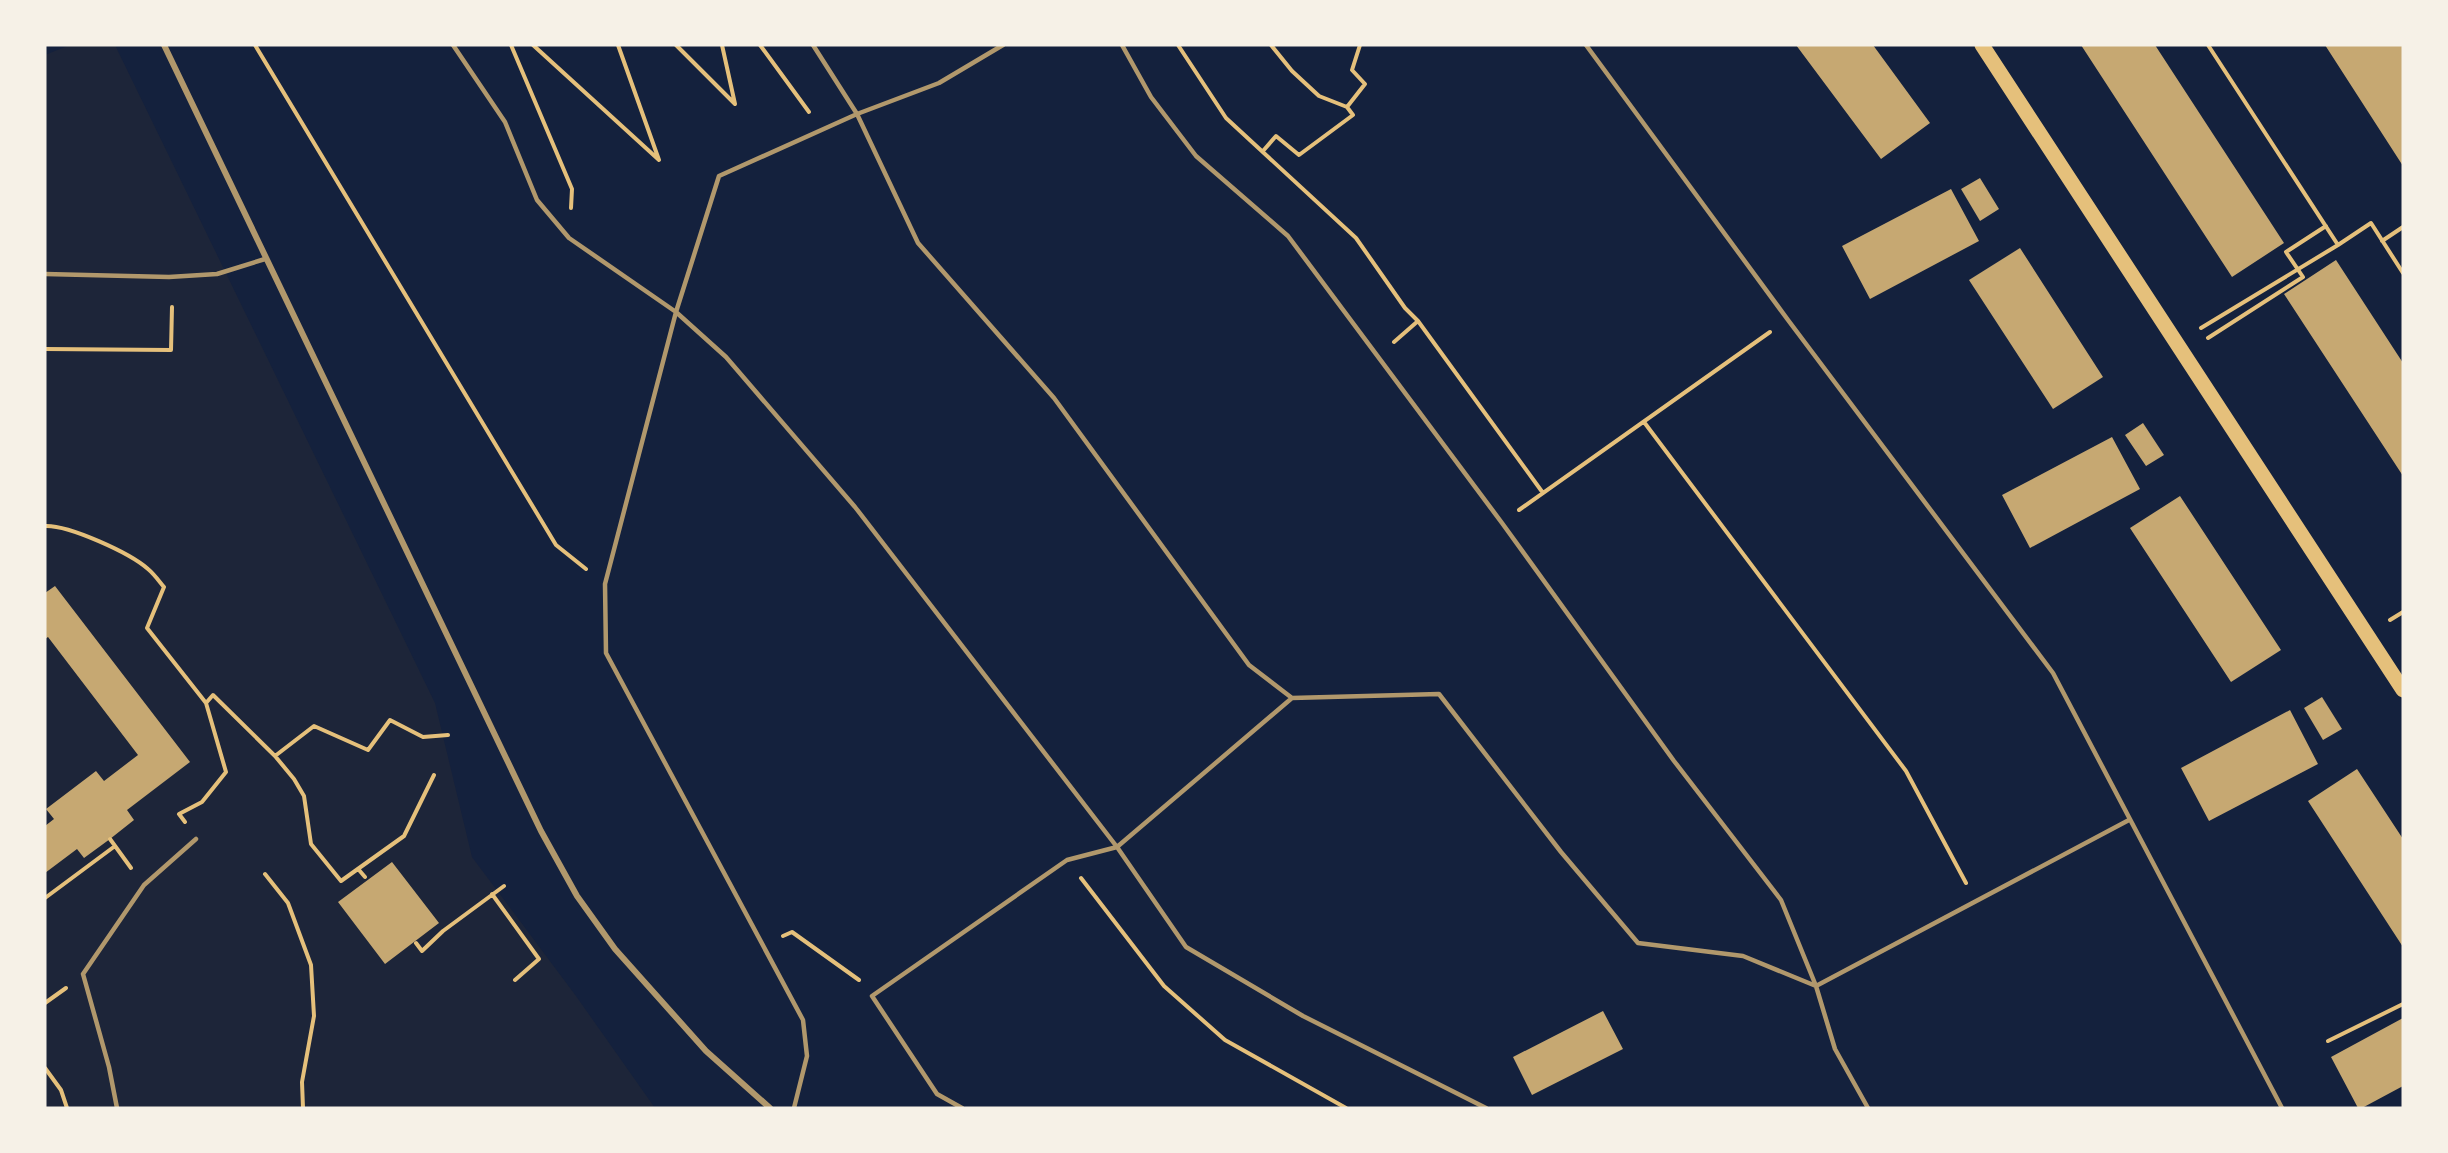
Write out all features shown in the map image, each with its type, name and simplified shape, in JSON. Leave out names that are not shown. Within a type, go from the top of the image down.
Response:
[{"type":"main road","points":[[1982,45],[2403,690]]},
{"type":"street","points":[[164,45],[536,820],[577,896],[615,949],[706,1051],[770,1108]]},
{"type":"lane","points":[[453,45],[505,122],[537,200],[569,238],[676,312],[726,357],[855,507],[1117,847],[1186,947],[1303,1016],[1486,1108]]},
{"type":"lane","points":[[813,45],[857,114],[918,243],[1054,398],[1249,664],[1292,698]]},
{"type":"lane","points":[[794,1108],[807,1056],[803,1020],[606,653],[605,585],[676,312],[719,176],[857,114],[939,83],[1003,45]]},
{"type":"lane","points":[[1122,45],[1151,97],[1196,156],[1288,236],[1502,523],[1674,761],[1781,900],[1816,986],[1835,1049],[1868,1108]]},
{"type":"lane","points":[[1586,45],[1788,320],[2053,673],[2282,1108]]},
{"type":"lane","points":[[45,274],[169,277],[206,275],[217,274],[266,259]]},
{"type":"lane","points":[[962,1108],[937,1094],[873,996],[1067,860],[1117,847],[1292,698],[1438,694],[1561,852],[1638,944],[1743,956],[1816,986]]},
{"type":"lane","points":[[1816,986],[2129,820]]},
{"type":"lane","points":[[117,1108],[109,1067],[83,974],[144,885],[196,839]]},
{"type":"path","points":[[255,45],[556,545],[605,585]]},
{"type":"path","points":[[511,45],[572,189],[569,238]]},
{"type":"path","points":[[533,45],[659,160],[618,45]]},
{"type":"path","points":[[676,45],[735,104],[722,45]]},
{"type":"path","points":[[760,45],[822,130]]},
{"type":"path","points":[[1178,45],[1226,118],[1356,238],[1405,308],[1419,321],[1543,493]]},
{"type":"path","points":[[1263,151],[1275,136],[1299,155],[1353,115],[1347,107],[1319,96],[1292,71],[1271,45]]},
{"type":"path","points":[[1347,107],[1365,84],[1352,70],[1360,45]]},
{"type":"path","points":[[2208,45],[2338,244]]},
{"type":"path","points":[[2201,328],[2371,223],[2403,273]]},
{"type":"path","points":[[2208,338],[2303,277],[2286,252],[2326,226]]},
{"type":"path","points":[[2382,241],[2403,227]]},
{"type":"path","points":[[45,349],[171,350],[172,307]]},
{"type":"path","points":[[1502,523],[1788,320]]},
{"type":"path","points":[[1377,357],[1419,321]]},
{"type":"path","points":[[1644,422],[1906,771],[1976,902]]},
{"type":"path","points":[[45,526],[55,525],[102,543],[147,568],[164,587],[147,628],[206,703],[226,772],[202,802],[179,814]]},
{"type":"path","points":[[2391,620],[2403,612]]},
{"type":"path","points":[[206,703],[213,695],[275,756],[294,779],[303,796],[311,844],[341,881],[404,836],[434,775]]},
{"type":"path","points":[[275,756],[314,726],[368,750],[390,720],[423,737],[448,735]]},
{"type":"path","points":[[110,839],[144,885]]},
{"type":"path","points":[[45,898],[115,846]]},
{"type":"path","points":[[1067,860],[1164,986],[1225,1040],[1346,1108]]},
{"type":"path","points":[[359,870],[365,877]]},
{"type":"path","points":[[265,874],[288,903],[311,965],[314,1016],[302,1082],[303,1108]]},
{"type":"path","points":[[416,944],[422,951],[443,931],[504,886]]},
{"type":"path","points":[[492,894],[539,959],[515,980]]},
{"type":"path","points":[[763,946],[792,932],[863,983],[873,996]]},
{"type":"path","points":[[2328,1041],[2403,1004]]},
{"type":"path","points":[[45,1068],[61,1090],[67,1108]]},
{"type":"shaded area","points":[[70,45],[115,45],[435,703],[472,857],[576,996],[655,1108],[45,1108],[45,55]]},
{"type":"building","points":[[1796,45],[1873,45],[1930,123],[1881,159]]},
{"type":"building","points":[[2081,45],[2155,45],[2284,243],[2232,277]]},
{"type":"building","points":[[2325,45],[2403,45],[2403,166]]},
{"type":"building","points":[[1980,178],[1999,209],[1980,221],[1961,189]]},
{"type":"building","points":[[1951,189],[1979,241],[1870,299],[1842,246]]},
{"type":"building","points":[[2020,248],[2103,377],[2053,409],[1969,280]]},
{"type":"building","points":[[2336,260],[2403,363],[2403,476],[2284,294]]},
{"type":"building","points":[[2143,423],[2164,455],[2146,466],[2125,435]]},
{"type":"building","points":[[2112,437],[2140,489],[2030,548],[2002,495]]},
{"type":"building","points":[[2180,496],[2281,650],[2231,682],[2130,528]]},
{"type":"building","points":[[55,586],[190,762],[127,810],[134,820],[110,839],[84,858],[77,849],[45,873],[45,826],[54,819],[46,809],[96,771],[104,781],[138,755],[48,637],[45,639],[45,593]]},
{"type":"building","points":[[2322,697],[2342,729],[2323,740],[2304,708]]},
{"type":"building","points":[[2290,710],[2318,764],[2209,821],[2181,768]]},
{"type":"building","points":[[2357,769],[2403,839],[2403,947],[2308,801]]},
{"type":"building","points":[[392,862],[439,923],[385,964],[338,902]]},
{"type":"building","points":[[1603,1011],[1623,1049],[1532,1095],[1513,1057]]},
{"type":"building","points":[[2403,1018],[2403,1086],[2358,1108],[2331,1057]]}]
